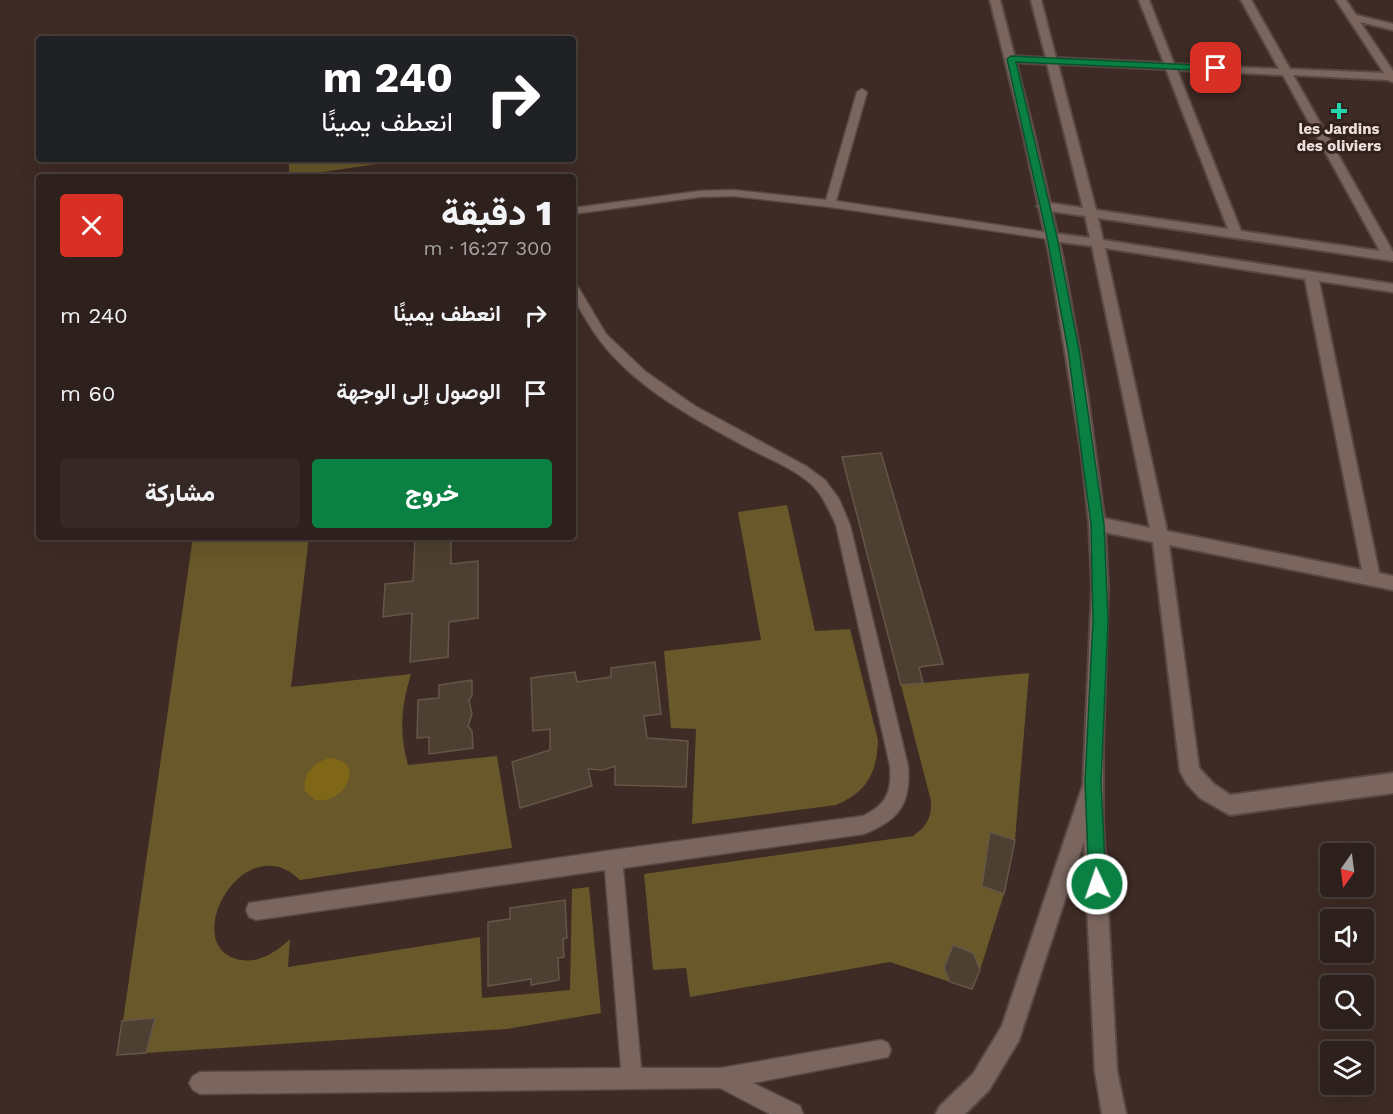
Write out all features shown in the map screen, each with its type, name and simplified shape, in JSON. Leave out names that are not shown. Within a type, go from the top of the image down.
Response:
[{"type":"street","points":[[995,0],[1052,237],[1074,350],[1098,524],[1101,620],[1093,782],[1106,1071],[1114,1114]]},
{"type":"street","points":[[1036,0],[1098,243],[1160,536],[1190,771],[1200,786],[1213,797],[1230,805],[1393,783]]},
{"type":"street","points":[[1144,0],[1236,234]]},
{"type":"street","points":[[1246,0],[1391,256]]},
{"type":"street","points":[[1341,0],[1393,78]]},
{"type":"street","points":[[1352,17],[1393,27]]},
{"type":"street","points":[[1011,59],[1393,78]]},
{"type":"street","points":[[1044,206],[1391,256]]},
{"type":"street","points":[[1052,237],[1393,288]]},
{"type":"street","points":[[1311,275],[1372,578]]},
{"type":"street","points":[[1098,524],[1393,583]]},
{"type":"street","points":[[948,1114],[981,1082],[1011,1032],[1093,782]]},
{"type":"lane","points":[[830,204],[862,92]]},
{"type":"lane","points":[[576,211],[722,193],[773,196],[1052,237]]},
{"type":"lane","points":[[256,910],[864,825],[882,818],[895,803],[901,786],[899,766],[846,536],[834,503],[820,484],[801,470],[690,410],[641,375],[602,337],[576,293]]},
{"type":"lane","points":[[613,859],[632,1080]]},
{"type":"lane","points":[[200,1083],[632,1080],[721,1077],[881,1050]]},
{"type":"lane","points":[[721,1077],[792,1114]]},
{"type":"shaded area","points":[[289,162],[390,162],[309,174],[289,174]]},
{"type":"shaded area","points":[[787,505],[815,631],[850,629],[878,740],[875,762],[863,787],[847,800],[836,805],[692,824],[696,729],[671,728],[664,651],[761,640],[738,512]]},
{"type":"shaded area","points":[[193,540],[309,540],[291,687],[411,674],[402,720],[403,742],[408,765],[497,756],[512,848],[300,880],[278,867],[258,867],[239,878],[225,895],[216,915],[215,935],[223,951],[241,960],[255,960],[273,952],[290,939],[288,967],[480,937],[482,998],[570,990],[572,889],[589,887],[601,1013],[507,1029],[146,1053],[155,1018],[123,1021]]},
{"type":"shaded area","points":[[1029,673],[1015,840],[990,833],[982,886],[1004,894],[980,970],[973,953],[953,946],[944,968],[950,982],[890,962],[690,997],[686,968],[653,970],[644,874],[913,836],[928,821],[931,801],[901,685]]},
{"type":"shaded area","points":[[329,758],[340,760],[347,766],[348,781],[336,796],[326,800],[315,800],[305,791],[305,779],[314,766]]},
{"type":"building","points":[[881,453],[943,664],[919,667],[923,683],[901,685],[842,457]]},
{"type":"building","points":[[415,540],[451,540],[451,564],[478,561],[478,618],[449,622],[448,657],[410,662],[412,613],[383,617],[385,584],[413,581]]},
{"type":"building","points":[[655,662],[661,714],[644,716],[647,738],[688,741],[686,787],[615,785],[615,766],[603,770],[588,769],[592,786],[520,808],[512,762],[550,750],[550,729],[533,731],[531,678],[575,672],[577,682],[611,677],[611,668]]},
{"type":"building","points":[[472,680],[472,696],[469,700],[472,714],[468,726],[472,731],[473,748],[429,754],[429,737],[417,738],[418,700],[439,698],[439,685]]},
{"type":"building","points":[[990,832],[1015,840],[1004,894],[982,886]]},
{"type":"building","points":[[565,900],[567,938],[563,939],[564,957],[558,958],[559,980],[531,985],[531,979],[488,986],[488,922],[510,919],[510,908]]},
{"type":"building","points":[[953,945],[973,953],[980,970],[972,989],[950,982],[944,968]]},
{"type":"building","points":[[155,1018],[146,1053],[117,1055],[122,1021]]},
{"type":"place","name":"les Jardins des oliviers","points":[[1339,111]]},
{"type":"route","points":[[1097,884],[1093,782],[1101,620],[1098,524],[1074,350],[1052,237],[1011,59],[1216,68]]}]
